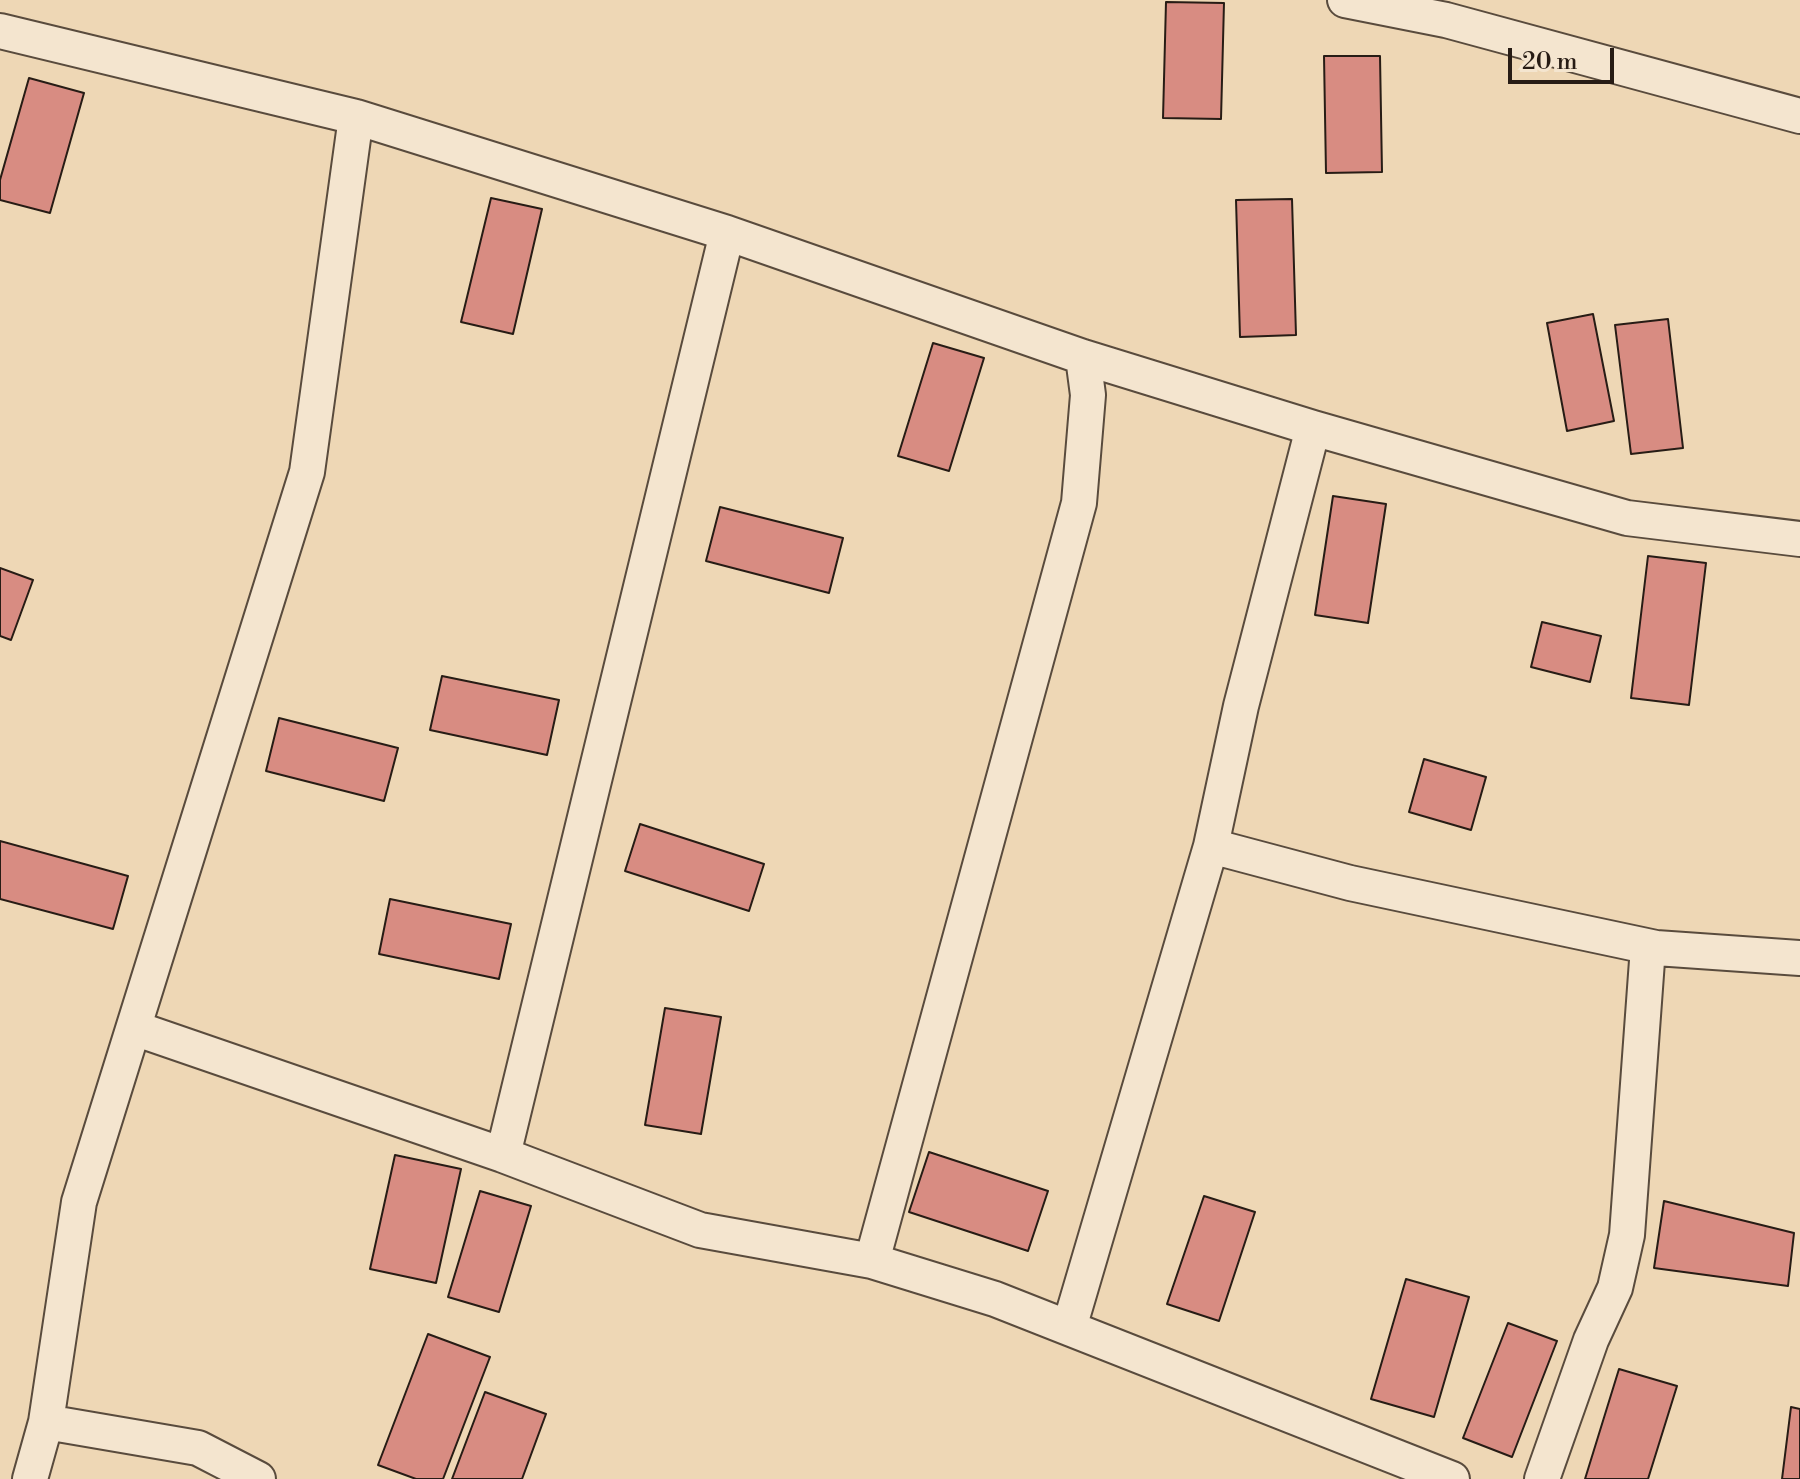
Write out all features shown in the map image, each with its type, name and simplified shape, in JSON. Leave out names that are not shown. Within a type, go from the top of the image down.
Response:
[{"type":"street","points":[[1345,0],[1444,10],[1800,116]]},
{"type":"street","points":[[2,38],[356,117],[727,233],[1083,357],[1313,428],[1627,518],[1800,539]]},
{"type":"street","points":[[30,1479],[46,1422],[79,1202],[307,472],[356,117]]},
{"type":"street","points":[[503,1155],[727,233]]},
{"type":"street","points":[[872,1261],[1079,503],[1088,395],[1083,357]]},
{"type":"street","points":[[1069,1328],[1211,846],[1241,706],[1313,428]]},
{"type":"street","points":[[1211,846],[1350,883],[1648,947],[1800,958]]},
{"type":"street","points":[[1542,1479],[1591,1340],[1615,1288],[1627,1235],[1648,947]]},
{"type":"street","points":[[134,1028],[503,1155],[700,1230],[872,1261],[995,1299],[1452,1479]]},
{"type":"street","points":[[46,1422],[198,1448],[258,1479]]},
{"type":"building","points":[[1166,2],[1224,3],[1221,119],[1163,118]]},
{"type":"building","points":[[1324,56],[1380,56],[1382,172],[1326,173]]},
{"type":"building","points":[[29,78],[84,93],[50,213],[0,200],[0,180]]},
{"type":"building","points":[[491,198],[542,209],[513,334],[461,322]]},
{"type":"building","points":[[1292,199],[1296,335],[1240,337],[1236,200]]},
{"type":"building","points":[[1593,314],[1614,421],[1567,431],[1547,323]]},
{"type":"building","points":[[1668,319],[1683,448],[1631,454],[1615,325]]},
{"type":"building","points":[[933,343],[984,358],[949,471],[898,456]]},
{"type":"building","points":[[1333,496],[1386,504],[1368,623],[1315,615]]},
{"type":"building","points":[[720,507],[843,538],[829,593],[706,561]]},
{"type":"building","points":[[1648,556],[1706,563],[1689,705],[1631,698]]},
{"type":"building","points":[[0,568],[33,580],[11,640],[0,636]]},
{"type":"building","points":[[1542,622],[1601,636],[1590,682],[1531,667]]},
{"type":"building","points":[[442,676],[559,700],[547,755],[430,730]]},
{"type":"building","points":[[279,718],[398,748],[384,801],[266,771]]},
{"type":"building","points":[[1424,759],[1486,777],[1471,830],[1409,812]]},
{"type":"building","points":[[640,824],[764,864],[749,911],[625,871]]},
{"type":"building","points":[[0,841],[128,876],[113,929],[0,899]]},
{"type":"building","points":[[390,899],[511,924],[499,979],[379,954]]},
{"type":"building","points":[[665,1008],[721,1017],[701,1134],[645,1125]]},
{"type":"building","points":[[929,1152],[1048,1191],[1028,1251],[909,1212]]},
{"type":"building","points":[[395,1155],[461,1169],[436,1283],[370,1269]]},
{"type":"building","points":[[480,1191],[531,1206],[499,1312],[448,1297]]},
{"type":"building","points":[[1204,1196],[1255,1212],[1219,1321],[1167,1304]]},
{"type":"building","points":[[1664,1201],[1794,1233],[1788,1286],[1654,1268]]},
{"type":"building","points":[[1406,1279],[1469,1297],[1434,1417],[1371,1399]]},
{"type":"building","points":[[1508,1323],[1557,1341],[1512,1457],[1463,1438]]},
{"type":"building","points":[[428,1334],[490,1357],[443,1479],[416,1479],[378,1465]]},
{"type":"building","points":[[1619,1369],[1677,1386],[1648,1479],[1585,1479]]},
{"type":"building","points":[[485,1392],[546,1414],[522,1479],[452,1479]]},
{"type":"building","points":[[1791,1407],[1800,1409],[1800,1479],[1782,1479]]}]
